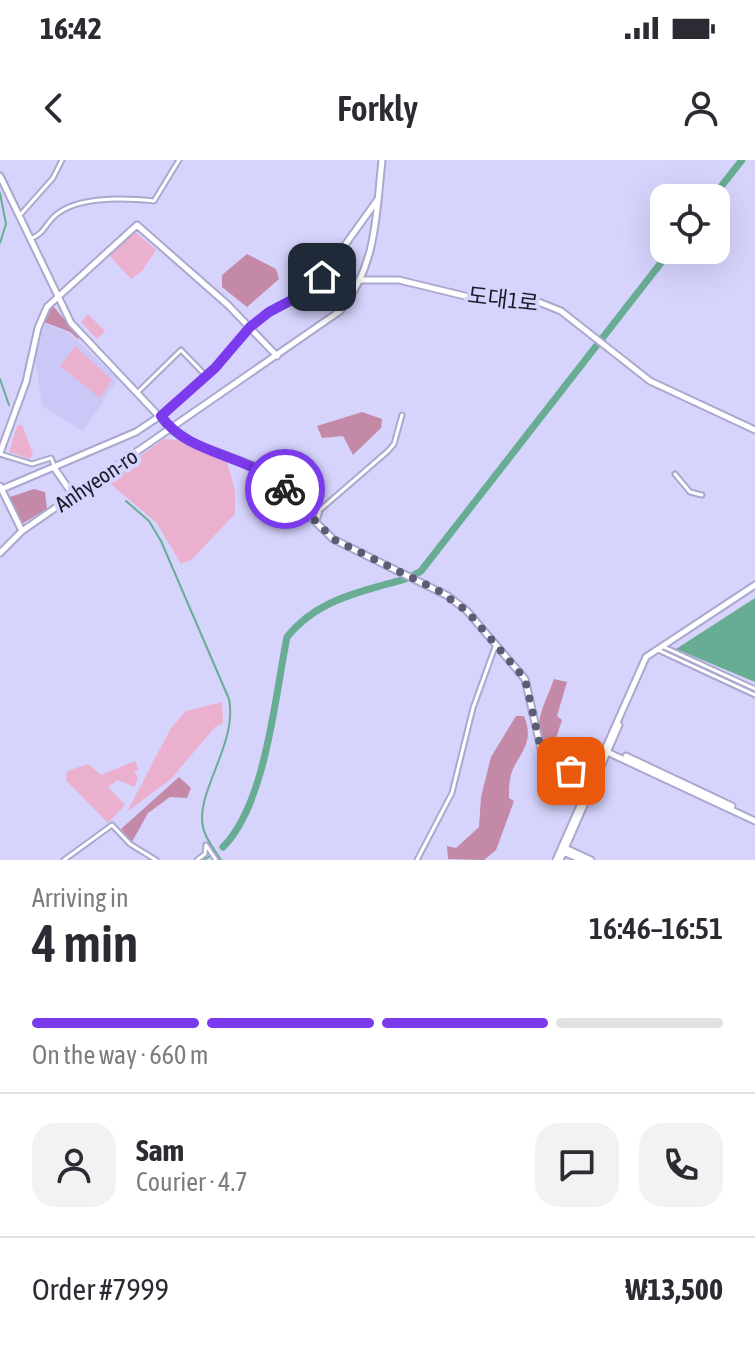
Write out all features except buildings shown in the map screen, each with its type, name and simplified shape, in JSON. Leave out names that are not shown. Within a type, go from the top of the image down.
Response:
[{"type":"street","points":[[19,216],[53,178],[62,160]]},
{"type":"street","points":[[30,239],[39,236],[56,214],[80,201],[154,201],[179,160]]},
{"type":"street","name":"Anhyeon-ro","points":[[0,553],[22,531],[340,311],[360,283],[374,248],[382,160]]},
{"type":"street","points":[[0,176],[71,323],[171,429],[188,441],[260,468],[333,539],[461,605],[525,679],[541,749],[552,761],[592,783]]},
{"type":"street","points":[[22,531],[1,488],[55,469],[136,432],[161,416],[206,376],[250,327],[269,312],[307,292],[322,277],[378,199]]},
{"type":"street","points":[[73,495],[51,458],[32,464],[0,453],[26,382],[41,320],[57,296],[137,225],[250,327],[277,356]]},
{"type":"street","points":[[322,277],[335,287],[360,283]]},
{"type":"street","name":"도대1로","points":[[360,283],[421,283],[473,298],[531,299],[561,311],[669,392],[755,430]]},
{"type":"street","points":[[138,392],[181,350],[206,376]]},
{"type":"street","points":[[317,524],[320,510],[394,444],[402,415]]},
{"type":"street","points":[[675,474],[690,492],[702,495]]},
{"type":"street","points":[[558,860],[646,657],[755,586]]},
{"type":"street","points":[[417,860],[452,793],[473,708],[497,643]]},
{"type":"street","points":[[658,648],[755,689]]},
{"type":"street","points":[[658,648],[755,695]]},
{"type":"street","points":[[606,749],[755,819]]},
{"type":"street","points":[[64,860],[112,825],[130,844],[156,860]]},
{"type":"street","points":[[197,860],[205,854],[206,845],[216,860]]},
{"type":"street","points":[[563,849],[582,860]]},
{"type":"street","points":[[563,849],[591,860]]},
{"type":"shaded area","points":[[134,231],[156,250],[142,271],[131,279],[109,255]]},
{"type":"shaded area","points":[[247,254],[276,269],[279,279],[247,307],[222,287],[222,275]]},
{"type":"shaded area","points":[[53,306],[79,340],[70,332],[44,322]]},
{"type":"shaded area","points":[[88,314],[105,331],[97,339],[81,322]]},
{"type":"shaded area","points":[[45,323],[69,333],[118,379],[83,431],[42,406],[35,359]]},
{"type":"shaded area","points":[[75,346],[112,380],[100,398],[60,366]]},
{"type":"shaded area","points":[[362,412],[382,419],[381,428],[353,455],[343,436],[322,438],[317,426]]},
{"type":"shaded area","points":[[22,425],[33,454],[30,459],[9,452],[17,426]]},
{"type":"shaded area","points":[[164,439],[177,440],[227,462],[235,491],[235,514],[191,560],[181,564],[157,523],[106,480]]},
{"type":"shaded area","points":[[34,489],[45,492],[47,509],[23,523],[7,498]]},
{"type":"shaded area","points":[[755,598],[755,682],[676,649]]},
{"type":"shaded area","points":[[554,679],[567,682],[557,716],[562,720],[556,738],[557,759],[547,748],[539,729],[539,720]]},
{"type":"shaded area","points":[[222,702],[223,723],[215,727],[171,779],[127,812],[171,728],[186,711]]},
{"type":"shaded area","points":[[516,716],[524,716],[528,736],[512,773],[509,798],[514,801],[496,850],[484,860],[448,859],[447,846],[456,848],[479,827],[481,797],[491,757]]},
{"type":"shaded area","points":[[135,761],[139,770],[134,772],[138,777],[135,787],[118,780],[108,787],[125,805],[108,823],[66,780],[67,771],[88,764],[101,775]]},
{"type":"shaded area","points":[[179,777],[191,788],[187,798],[170,797],[148,813],[132,842],[121,829]]},
{"type":"waterway","points":[[723,184],[742,160]]},
{"type":"waterway","points":[[0,193],[6,224],[0,243]]},
{"type":"waterway","points":[[223,847],[238,828],[259,777],[287,637],[306,618],[329,604],[406,579],[421,571],[660,264]]},
{"type":"waterway","points":[[0,379],[9,405]]},
{"type":"waterway","points":[[126,501],[149,521],[161,541],[229,699],[228,733],[202,813],[206,836],[221,860]]},
{"type":"waterway","points":[[204,860],[210,856]]},
{"type":"way so far","points":[[285,489],[333,539],[400,575],[439,591],[467,611],[525,679],[530,691],[536,739],[541,749],[552,761],[571,771]]},
{"type":"route","points":[[285,489],[260,468],[180,437],[161,416],[215,368],[250,327],[269,312],[307,292],[322,277]]}]
